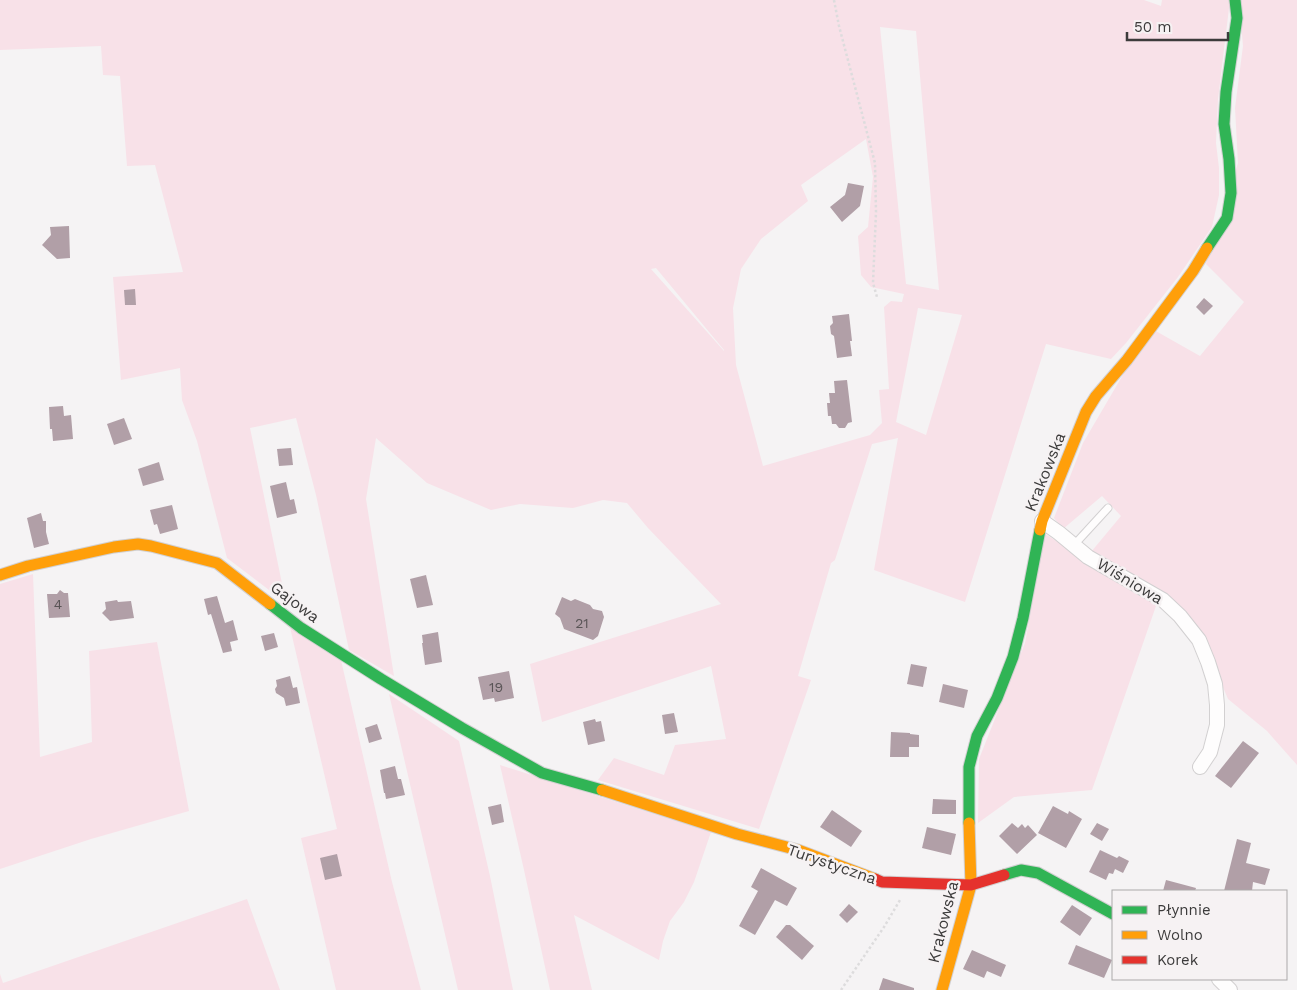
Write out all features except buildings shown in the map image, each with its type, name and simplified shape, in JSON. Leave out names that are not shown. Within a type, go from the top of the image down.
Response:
[{"type":"street","name":"Krakowska","points":[[942,990],[971,885],[968,800],[969,767],[978,736],[997,698],[1013,657],[1023,618],[1042,521],[1086,412],[1096,396],[1127,360],[1193,271],[1227,218],[1231,193],[1224,124],[1226,92],[1237,18],[1235,0]]},
{"type":"street","name":"Wiśniowa","points":[[1042,521],[1088,557],[1163,600],[1180,616],[1199,640],[1215,684],[1217,704],[1217,725],[1210,752],[1200,768]]},
{"type":"street","name":"Gajowa","points":[[0,575],[28,566],[114,547],[138,544],[217,563],[301,628],[381,679],[469,733],[542,773],[548,774]]},
{"type":"street","name":"Turystyczna","points":[[548,774],[737,834],[798,850],[882,882],[971,885],[1021,870],[1038,873],[1112,913]]},
{"type":"street","points":[[1221,980],[1230,990]]},
{"type":"lane","points":[[1074,545],[1108,508]]},
{"type":"path","points":[[834,0],[875,163],[876,212],[873,283],[877,297]]},
{"type":"path","points":[[840,990],[884,927],[910,883]]},
{"type":"shaded area","points":[[0,0],[1144,0],[1161,6],[1162,0],[1230,0],[1218,99],[1216,143],[1219,168],[1219,195],[1212,227],[1178,277],[1111,359],[1046,344],[965,602],[874,570],[898,438],[872,444],[835,560],[831,563],[798,676],[811,680],[759,829],[598,780],[614,758],[664,775],[675,745],[726,739],[711,666],[542,722],[530,664],[721,604],[648,528],[627,503],[603,500],[573,508],[520,504],[491,510],[427,483],[376,438],[366,499],[394,676],[349,650],[316,495],[296,418],[250,428],[286,603],[227,558],[197,441],[182,400],[180,368],[121,380],[113,277],[183,272],[155,165],[127,166],[120,76],[103,75],[101,46],[0,50]],"holes":[[[880,27],[916,31],[939,290],[906,284]],[[866,139],[873,177],[868,227],[858,236],[861,275],[871,287],[904,294],[902,302],[891,301],[884,307],[889,389],[879,390],[882,423],[870,435],[763,466],[736,365],[733,308],[741,269],[761,239],[808,201],[801,185]],[[656,268],[724,351],[651,269]],[[918,308],[962,315],[926,435],[896,422]]]},
{"type":"shaded area","points":[[1239,0],[1297,0],[1297,765],[1267,731],[1228,699],[1201,635],[1091,552],[1121,516],[1102,496],[1063,529],[1054,518],[1083,443],[1124,373],[1154,330],[1200,356],[1244,302],[1206,264],[1238,163],[1235,108],[1243,46]]},
{"type":"shaded area","points":[[1045,534],[1136,589],[1156,606],[1092,790],[1014,797],[978,823],[979,759],[1025,643]]},
{"type":"shaded area","points":[[33,574],[40,757],[92,742],[89,651],[157,642],[189,811],[91,839],[0,869],[0,584]]},
{"type":"shaded area","points":[[289,623],[341,660],[392,882],[421,990],[336,990],[301,838],[337,829]]},
{"type":"shaded area","points":[[389,694],[459,741],[490,876],[513,990],[458,990]]},
{"type":"shaded area","points":[[500,765],[711,832],[694,882],[684,902],[670,921],[659,960],[574,915],[592,990],[550,990]]},
{"type":"shaded area","points":[[247,899],[280,990],[0,990],[0,974],[3,983]]},
{"type":"traffic: fast","points":[[1207,248],[1227,218],[1231,193],[1224,124],[1226,92],[1237,18],[1235,0]]},
{"type":"traffic: fast","points":[[969,823],[969,767],[977,736],[997,698],[1013,657],[1023,618],[1040,530]]},
{"type":"traffic: fast","points":[[270,604],[301,628],[381,679],[542,773],[602,790]]},
{"type":"traffic: fast","points":[[1004,875],[1021,870],[1038,873],[1112,913]]},
{"type":"traffic: slow","points":[[1040,530],[1086,412],[1096,396],[1127,360],[1193,271],[1207,248]]},
{"type":"traffic: slow","points":[[0,575],[28,566],[114,547],[138,544],[217,563],[270,604]]},
{"type":"traffic: slow","points":[[602,790],[737,834],[798,850],[875,879]]},
{"type":"traffic: slow","points":[[942,990],[971,885],[969,823]]},
{"type":"traffic: jam","points":[[875,879],[882,882],[971,885],[1004,875]]}]
